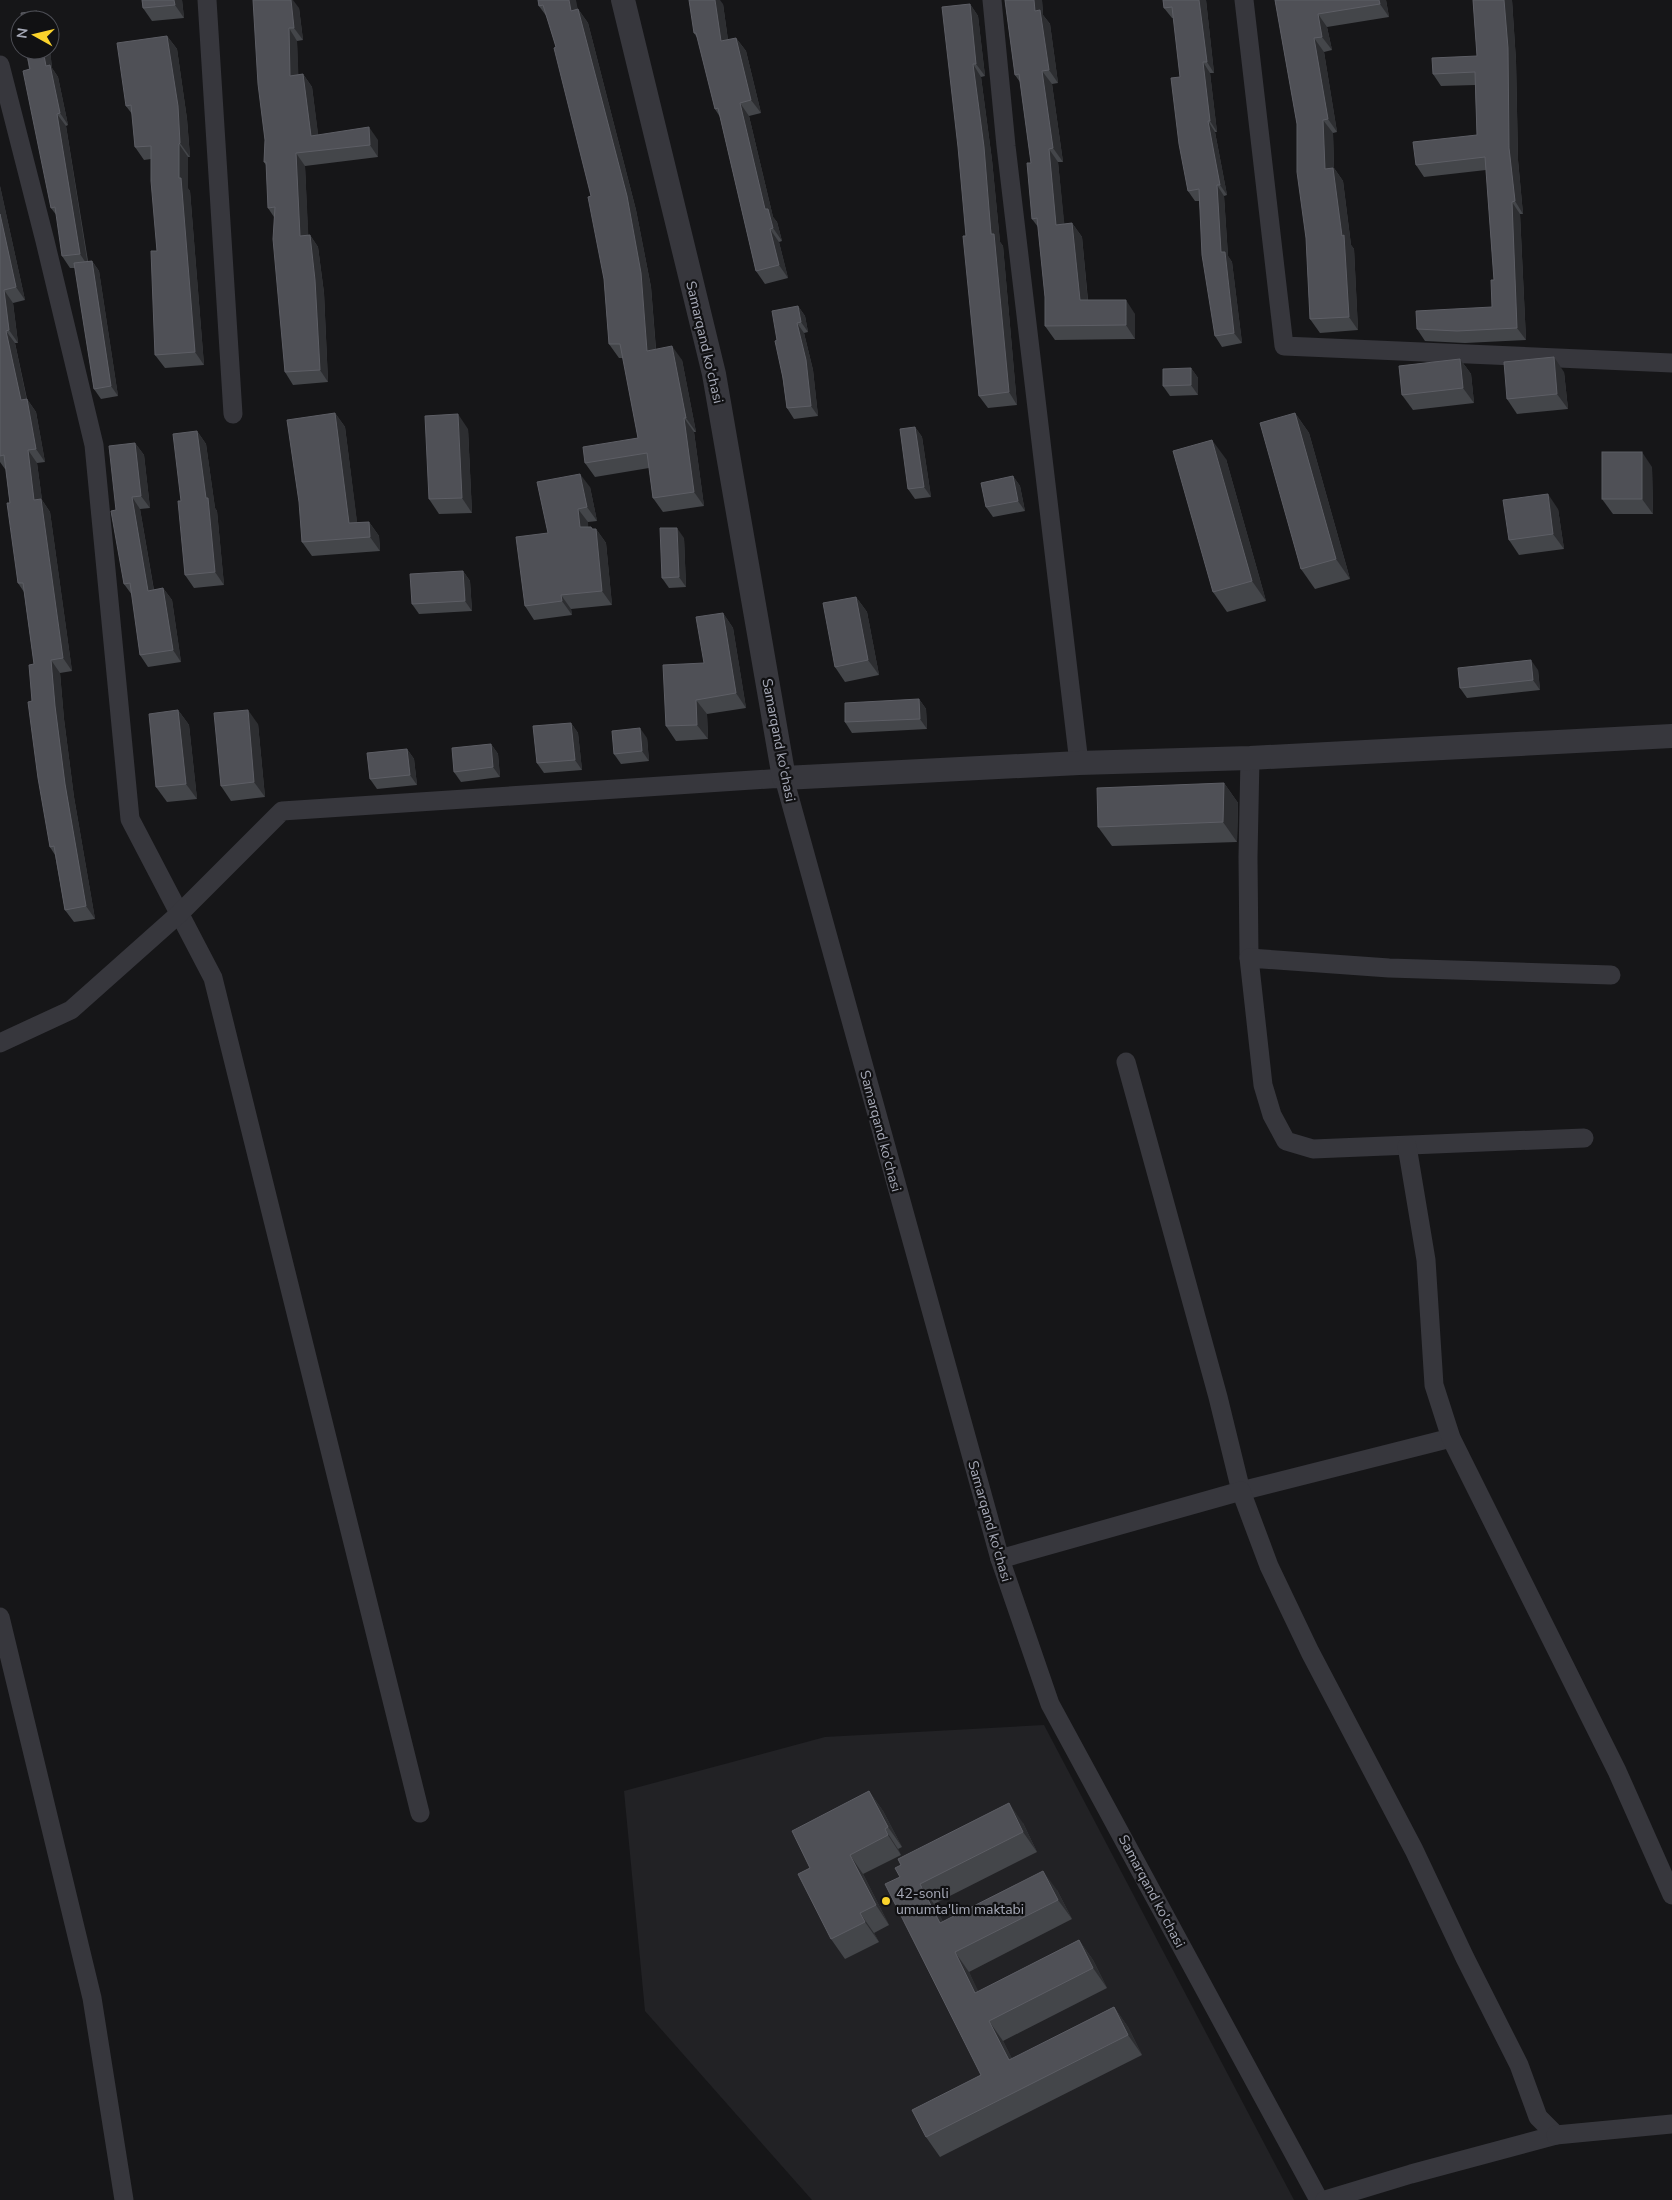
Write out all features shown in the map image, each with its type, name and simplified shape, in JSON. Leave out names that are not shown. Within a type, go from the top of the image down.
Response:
[{"type":"street","points":[[207,0],[233,414]]},
{"type":"street","name":"Samarqand ko'chasi","points":[[623,0],[714,374],[784,778],[1000,1559],[1050,1704],[1320,2200]]},
{"type":"street","points":[[992,0],[1006,146],[1079,763]]},
{"type":"street","points":[[1244,0],[1284,346],[1672,363]]},
{"type":"street","points":[[0,65],[94,445],[130,819],[213,978],[420,1813]]},
{"type":"street","points":[[0,1043],[70,1010],[180,913],[282,811],[784,778],[1079,763],[1250,758],[1672,736]]},
{"type":"street","points":[[1250,758],[1249,958],[1263,1085],[1272,1115],[1286,1140],[1313,1149],[1584,1138]]},
{"type":"street","points":[[1249,958],[1389,968],[1611,974]]},
{"type":"street","points":[[1126,1062],[1218,1397],[1241,1491],[1269,1566],[1310,1652],[1414,1850],[1519,2066],[1538,2117],[1556,2135]]},
{"type":"street","points":[[1407,1146],[1426,1260],[1434,1385],[1451,1438],[1617,1771],[1672,1895]]},
{"type":"street","points":[[1000,1559],[1241,1491],[1451,1438]]},
{"type":"street","points":[[0,1617],[8,1690],[92,1998],[124,2200]]},
{"type":"street","points":[[1325,2200],[1411,2174],[1556,2135],[1672,2124]]},
{"type":"shaded area","name":"42-sonli umumta'lim maktabi","points":[[1044,1725],[1294,2200],[812,2200],[645,2011],[624,1791],[825,1737]]},
{"type":"building","points":[[142,0],[174,0],[175,5],[143,8]]},
{"type":"building","points":[[253,0],[291,0],[294,28],[289,28],[290,76],[303,74],[311,136],[369,127],[370,145],[296,153],[300,236],[310,235],[315,280],[320,370],[285,372],[273,239],[275,207],[268,208],[266,162],[264,162],[265,140],[258,84]]},
{"type":"building","points":[[538,0],[569,0],[571,11],[578,9],[627,196],[641,273],[647,351],[672,346],[686,418],[684,418],[694,492],[653,498],[647,453],[585,463],[583,447],[638,438],[620,344],[609,344],[604,279],[588,197],[591,196],[554,48],[556,47],[543,5],[539,6]]},
{"type":"building","points":[[689,0],[715,0],[721,41],[736,38],[751,100],[740,103],[765,209],[768,209],[773,228],[770,229],[779,265],[756,271],[718,108],[715,109],[696,33],[694,33]]},
{"type":"building","points":[[1005,0],[1034,0],[1035,11],[1040,10],[1049,70],[1042,71],[1053,148],[1049,149],[1056,225],[1072,223],[1080,300],[1126,300],[1126,325],[1045,326],[1045,297],[1037,218],[1032,219],[1027,163],[1031,163],[1019,74],[1015,75]]},
{"type":"building","points":[[1163,0],[1199,0],[1207,62],[1203,62],[1210,121],[1208,121],[1220,185],[1217,185],[1221,252],[1225,252],[1234,333],[1215,336],[1202,255],[1199,189],[1188,191],[1179,144],[1171,78],[1180,77],[1172,7],[1164,8]]},
{"type":"building","points":[[1275,0],[1379,0],[1380,4],[1318,14],[1322,37],[1314,38],[1328,119],[1323,120],[1325,169],[1333,168],[1342,236],[1344,235],[1349,317],[1310,319],[1306,238],[1297,172],[1297,124]]},
{"type":"building","points":[[1473,0],[1504,0],[1508,48],[1509,148],[1515,201],[1512,202],[1517,328],[1457,331],[1417,329],[1416,311],[1492,307],[1491,280],[1494,280],[1485,157],[1416,165],[1413,142],[1477,135],[1475,72],[1433,74],[1432,58],[1477,56]]},
{"type":"building","points":[[970,4],[976,64],[973,64],[984,147],[991,234],[994,234],[1009,392],[979,396],[963,236],[966,236],[958,147],[942,7]]},
{"type":"building","points":[[167,36],[178,106],[179,178],[181,178],[195,352],[155,355],[151,251],[157,251],[151,181],[151,146],[135,147],[131,105],[126,106],[117,43]]},
{"type":"building","points":[[28,60],[45,60],[46,66],[50,65],[60,113],[57,114],[80,254],[62,256],[55,207],[51,208],[23,71],[30,69]]},
{"type":"building","points":[[0,214],[16,287],[4,290],[9,330],[6,331],[21,400],[27,399],[36,449],[28,450],[34,500],[41,499],[63,658],[51,660],[55,706],[65,784],[86,906],[65,910],[54,846],[50,847],[38,778],[28,702],[32,701],[29,665],[34,664],[23,583],[18,583],[7,503],[10,503],[4,455],[0,456]]},
{"type":"building","points":[[92,261],[111,386],[94,389],[74,263]]},
{"type":"building","points":[[798,306],[801,322],[797,323],[806,360],[811,406],[787,408],[775,341],[777,340],[772,311]]},
{"type":"building","points":[[1554,357],[1557,394],[1507,399],[1504,362]]},
{"type":"building","points":[[1460,359],[1463,388],[1402,395],[1399,366]]},
{"type":"building","points":[[1191,368],[1191,385],[1163,386],[1163,369]]},
{"type":"building","points":[[335,413],[349,523],[369,522],[370,537],[302,542],[299,502],[287,420]]},
{"type":"building","points":[[1295,413],[1336,559],[1301,569],[1260,423]]},
{"type":"building","points":[[458,414],[462,498],[429,499],[425,416]]},
{"type":"building","points":[[915,427],[924,487],[908,489],[900,429]]},
{"type":"building","points":[[197,431],[206,498],[208,498],[215,572],[185,575],[178,501],[181,501],[173,434]]},
{"type":"building","points":[[1212,440],[1252,581],[1213,592],[1173,451]]},
{"type":"building","points":[[135,443],[141,496],[132,497],[148,591],[163,588],[173,650],[140,655],[130,583],[124,584],[111,511],[116,510],[109,446]]},
{"type":"building","points":[[1602,452],[1642,452],[1642,499],[1602,499]]},
{"type":"building","points":[[580,474],[587,507],[578,509],[580,527],[596,529],[602,591],[561,595],[562,601],[525,606],[516,537],[548,533],[537,482]]},
{"type":"building","points":[[1013,476],[1018,501],[986,507],[981,483]]},
{"type":"building","points":[[1548,494],[1553,534],[1509,540],[1503,500]]},
{"type":"building","points":[[660,528],[677,528],[679,577],[662,578]]},
{"type":"building","points":[[463,571],[465,601],[412,604],[410,574]]},
{"type":"building","points":[[856,597],[868,660],[835,667],[823,603]]},
{"type":"building","points":[[723,613],[736,693],[696,700],[697,725],[666,726],[663,665],[704,663],[696,617]]},
{"type":"building","points":[[1531,660],[1533,680],[1460,688],[1458,668]]},
{"type":"building","points":[[919,699],[920,719],[845,722],[845,703]]},
{"type":"building","points":[[178,710],[186,784],[156,787],[149,714]]},
{"type":"building","points":[[248,710],[254,782],[221,786],[214,713]]},
{"type":"building","points":[[571,723],[575,760],[537,763],[533,726]]},
{"type":"building","points":[[640,728],[642,751],[614,754],[612,731]]},
{"type":"building","points":[[491,744],[493,767],[454,772],[452,748]]},
{"type":"building","points":[[407,749],[410,775],[370,779],[367,753]]},
{"type":"building","points":[[1224,783],[1223,822],[1098,827],[1097,788]]},
{"type":"building","points":[[869,1791],[888,1827],[885,1829],[888,1835],[850,1855],[876,1905],[860,1913],[865,1922],[831,1939],[798,1874],[810,1868],[792,1831]]},
{"type":"building","points":[[1009,1803],[1023,1832],[920,1884],[940,1923],[1043,1871],[1058,1900],[955,1952],[975,1993],[1079,1940],[1093,1968],[989,2021],[1009,2060],[1114,2007],[1128,2035],[926,2137],[912,2110],[981,2075],[885,1884],[900,1877],[895,1868],[901,1865],[898,1859]]},
{"type":"place","name":"42-sonli umumta'lim maktabi","points":[[886,1901]]}]
